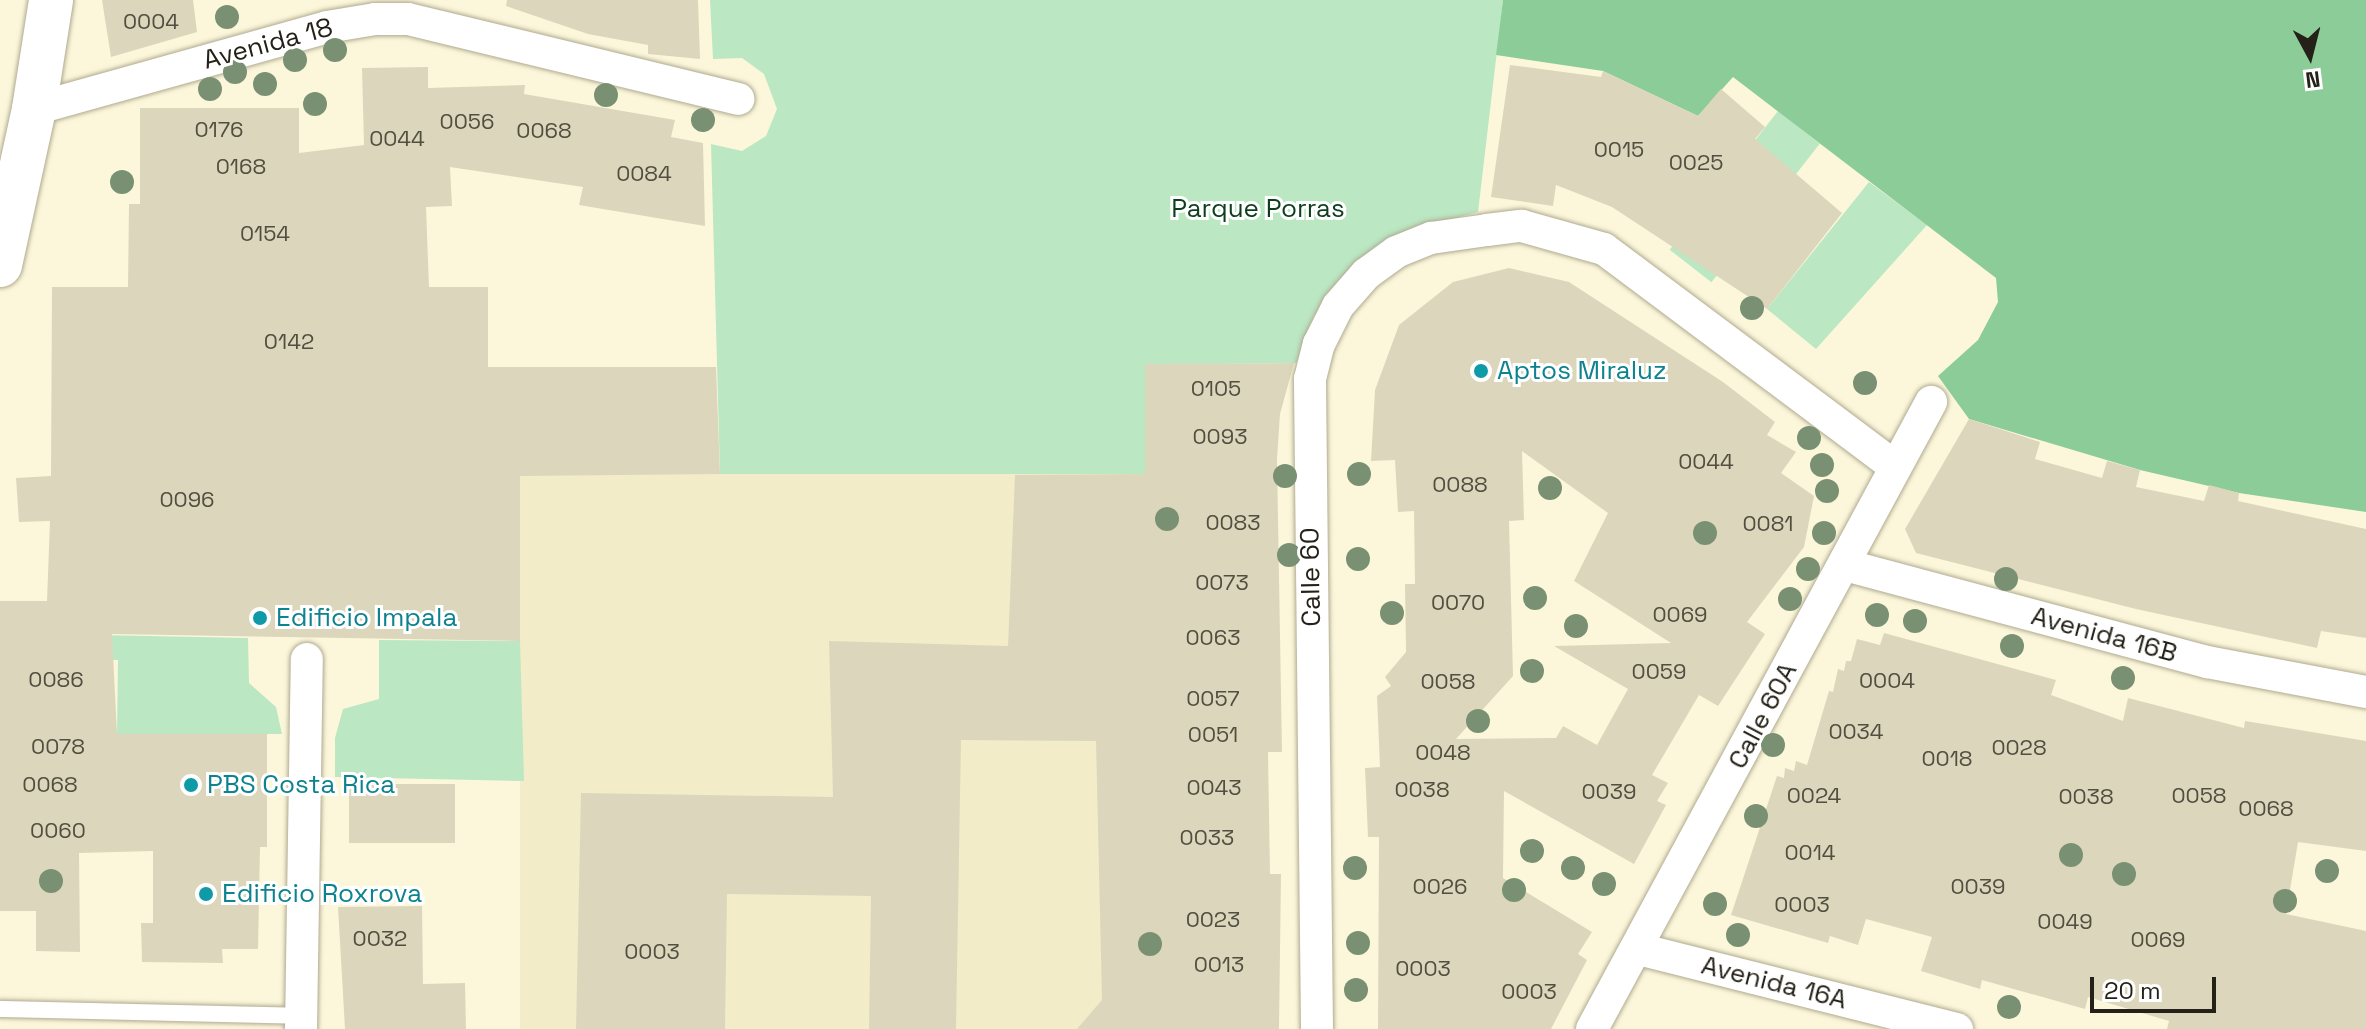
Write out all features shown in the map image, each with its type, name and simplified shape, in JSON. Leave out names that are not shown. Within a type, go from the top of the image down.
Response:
[{"type":"main road","points":[[0,265],[34,109],[51,0]]},
{"type":"street","name":"Avenida 18","points":[[34,109],[327,27],[375,19],[408,19],[738,99]]},
{"type":"street","name":"Calle 60","points":[[1317,1029],[1310,379],[1319,344],[1338,306],[1366,274],[1396,252],[1431,238],[1522,226],[1604,249],[1894,466]]},
{"type":"street","name":"Calle 60A","points":[[1592,1029],[1638,949],[1931,402]]},
{"type":"street","name":"Avenida 16B","points":[[1845,565],[2207,662],[2366,692]]},
{"type":"street","points":[[301,1023],[307,659]]},
{"type":"street","name":"Avenida 16A","points":[[1638,949],[1957,1029]]},
{"type":"lane","points":[[0,1009],[301,1023]]},
{"type":"shaded area","points":[[520,474],[1145,474],[1145,1029],[520,1029]]},
{"type":"green space","name":"Parque Porras","points":[[710,0],[1503,0],[1478,212],[1406,231],[1351,268],[1314,316],[1296,363],[1145,365],[1145,474],[720,474],[711,144],[742,151],[766,136],[777,109],[764,74],[742,58],[713,59]]},
{"type":"green space","points":[[1503,0],[2366,0],[2366,512],[2239,493],[2140,470],[1969,419],[1938,376],[1978,340],[1998,302],[1996,278],[1733,77],[1698,116],[1603,71],[1496,55]]},
{"type":"green space","points":[[1778,111],[1820,144],[1711,282],[1670,250]]},
{"type":"green space","points":[[1869,182],[1927,225],[1816,349],[1767,309]]},
{"type":"green space","points":[[0,633],[248,638],[249,683],[276,707],[282,734],[117,734],[118,660],[0,657]]},
{"type":"green space","points":[[379,640],[520,641],[524,781],[335,777],[335,738],[343,709],[379,699]]},
{"type":"building","points":[[102,0],[193,0],[197,32],[111,57]]},
{"type":"building","points":[[507,0],[698,0],[700,59],[648,54],[648,45],[588,34],[506,6]]},
{"type":"building","points":[[1510,65],[1601,77],[1603,71],[1698,116],[1721,89],[1765,127],[1755,139],[1842,213],[1767,309],[1612,207],[1556,185],[1553,206],[1491,197]]},
{"type":"building","points":[[428,67],[428,88],[525,85],[524,94],[675,120],[671,137],[703,143],[705,226],[579,205],[583,187],[450,167],[452,206],[426,207],[429,287],[488,287],[488,367],[716,367],[720,474],[520,476],[520,641],[112,634],[117,734],[267,734],[267,847],[260,847],[258,949],[222,949],[223,963],[142,962],[141,923],[153,923],[153,851],[79,853],[80,952],[36,951],[36,911],[0,911],[0,601],[47,601],[50,521],[19,522],[16,478],[51,476],[52,287],[128,287],[129,204],[140,204],[140,108],[299,108],[299,153],[364,145],[362,68]]},
{"type":"building","points":[[1509,268],[1569,282],[1723,382],[1775,422],[1767,435],[1796,452],[1781,473],[1814,496],[1804,547],[1747,622],[1765,634],[1718,706],[1699,695],[1652,775],[1668,783],[1657,801],[1666,805],[1634,864],[1504,791],[1503,878],[1592,932],[1578,954],[1587,960],[1551,1029],[1378,1029],[1379,837],[1368,837],[1365,768],[1380,767],[1377,696],[1391,686],[1385,677],[1406,652],[1405,584],[1415,584],[1414,511],[1398,512],[1395,460],[1371,461],[1375,390],[1399,325],[1453,282]],"holes":[[[1522,451],[1608,513],[1574,581],[1671,643],[1554,646],[1628,689],[1597,745],[1563,726],[1556,738],[1456,739],[1513,676],[1509,521],[1524,520]]]},
{"type":"building","points":[[1294,363],[1280,414],[1277,459],[1282,752],[1268,752],[1270,874],[1281,874],[1279,1029],[1077,1029],[1102,1000],[1096,741],[961,740],[956,1029],[869,1029],[871,896],[727,894],[725,1029],[576,1029],[581,793],[833,797],[829,641],[1008,646],[1015,475],[1145,474],[1145,364]]},
{"type":"building","points":[[1969,419],[2040,442],[2035,459],[2102,478],[2107,461],[2140,470],[2136,487],[2204,501],[2209,485],[2239,493],[2238,501],[2366,529],[2366,638],[2321,631],[2317,648],[2136,609],[1916,553],[1905,529]]},
{"type":"building","points":[[1884,633],[2056,680],[2051,695],[2123,721],[2128,698],[2244,728],[2245,721],[2366,741],[2366,851],[2298,842],[2286,914],[2366,931],[2366,1029],[2167,1029],[2169,1021],[2088,997],[2085,1009],[1982,980],[1980,989],[1921,971],[1932,937],[1866,919],[1858,945],[1830,936],[1828,943],[1731,915],[1777,776],[1784,778],[1785,768],[1794,771],[1796,761],[1807,765],[1829,691],[1833,692],[1838,669],[1844,671],[1846,661],[1851,661],[1857,639],[1880,645]]},
{"type":"building","points":[[349,784],[455,784],[455,843],[349,843]]},
{"type":"building","points":[[422,906],[423,984],[465,983],[466,1029],[345,1029],[338,907]]},
{"type":"place","name":"Aptos Miraluz","points":[[1481,371]]},
{"type":"place","name":"Edificio Impala","points":[[260,618]]},
{"type":"place","name":"PBS Costa Rica","points":[[191,785]]},
{"type":"place","name":"Edificio Roxrova","points":[[206,894]]}]
